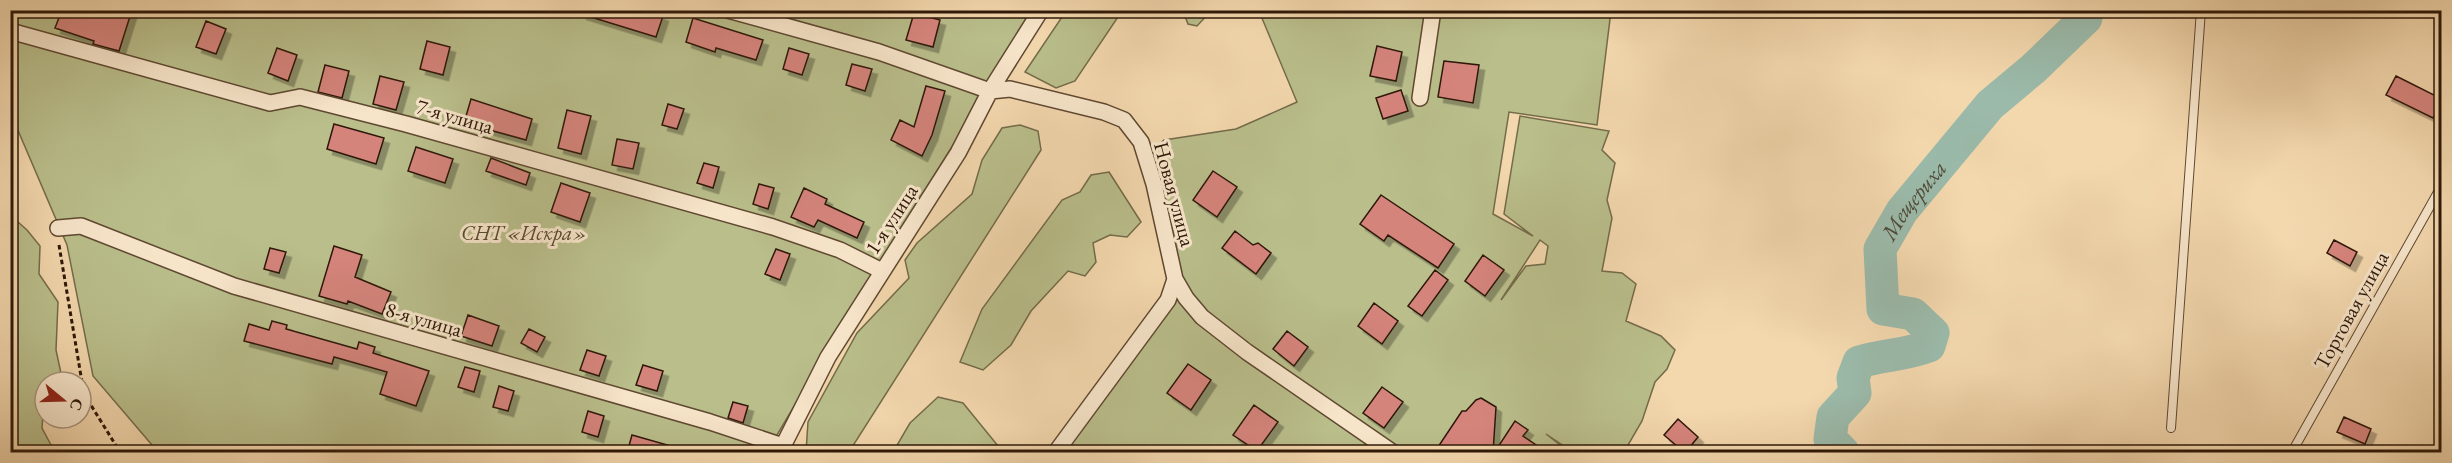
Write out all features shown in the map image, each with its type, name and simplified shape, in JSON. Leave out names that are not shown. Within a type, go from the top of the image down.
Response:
[{"type":"street","name":"Новая улица","points":[[728,10],[879,52],[990,91],[1010,89],[1104,111],[1124,120],[1141,142],[1154,184],[1175,279],[1186,298],[1202,317],[1282,378],[1392,453]]},
{"type":"street","name":"1-я улица","points":[[781,449],[828,357],[958,153],[990,91],[1041,10]]},
{"type":"street","points":[[1420,98],[1432,10]]},
{"type":"street","name":"7-я улица","points":[[10,31],[270,103],[300,97],[406,124],[773,227],[840,250],[882,271]]},
{"type":"street","name":"8-я улица","points":[[58,228],[81,226],[234,286],[710,422],[781,449]]},
{"type":"street","name":"Новая улица","points":[[1056,453],[1168,300],[1175,279]]},
{"type":"lane","points":[[2171,428],[2200,10]]},
{"type":"lane","name":"Торговая улица","points":[[2292,453],[2442,185]]},
{"type":"path","points":[[58,228],[60,262],[84,394],[120,453]]},
{"type":"green space","points":[[1183,10],[1211,11],[1197,26],[1188,24]]},
{"type":"green space","name":"СНТ «Искра»","points":[[10,11],[1037,11],[874,271],[767,452],[158,452],[93,376],[67,245],[11,114]]},
{"type":"green space","points":[[1066,11],[1122,11],[1075,81],[1056,88],[1025,72]]},
{"type":"green space","points":[[1259,11],[1611,11],[1597,125],[1509,112],[1493,214],[1533,236],[1504,214],[1520,116],[1609,131],[1602,150],[1615,163],[1607,200],[1612,218],[1602,271],[1622,273],[1636,284],[1626,321],[1661,336],[1675,350],[1667,369],[1655,382],[1642,421],[1624,452],[1573,452],[1546,434],[1569,452],[1049,452],[1172,288],[1141,162],[1164,140],[1236,129],[1297,102]],"holes":[[[1540,240],[1548,246],[1545,264],[1526,266],[1501,300]]]},
{"type":"green space","points":[[1020,125],[1038,131],[1041,150],[849,452],[806,452],[808,422],[857,333],[909,278],[905,260],[917,243],[972,194],[982,160],[1002,128]]},
{"type":"green space","points":[[1109,172],[1141,222],[1127,237],[1110,235],[1093,243],[1096,262],[1085,276],[1068,271],[1031,311],[1011,345],[983,370],[960,362],[982,309],[1062,200],[1080,192],[1091,175]]},
{"type":"green space","points":[[10,215],[40,246],[39,274],[58,302],[56,350],[60,370],[33,370],[33,430],[43,430],[51,445],[72,452],[11,452]]},
{"type":"green space","points":[[938,397],[963,403],[1003,452],[893,452],[910,423]]},
{"type":"building","points":[[62,10],[132,10],[119,51],[93,44],[94,41],[55,28]]},
{"type":"building","points":[[582,10],[646,10],[663,16],[656,37],[581,14]]},
{"type":"building","points":[[914,13],[940,20],[933,47],[906,40]]},
{"type":"building","points":[[693,18],[763,40],[756,60],[716,48],[715,52],[686,42]]},
{"type":"building","points":[[206,21],[226,29],[216,54],[196,47]]},
{"type":"building","points":[[427,41],[450,47],[443,75],[420,69]]},
{"type":"building","points":[[1377,46],[1402,52],[1396,81],[1370,76]]},
{"type":"building","points":[[277,48],[297,55],[288,81],[268,73]]},
{"type":"building","points":[[789,48],[809,54],[802,75],[783,69]]},
{"type":"building","points":[[1444,61],[1479,65],[1473,103],[1438,97]]},
{"type":"building","points":[[852,64],[872,69],[865,91],[846,85]]},
{"type":"building","points":[[325,65],[349,71],[342,98],[318,92]]},
{"type":"building","points":[[380,76],[404,82],[396,110],[373,104]]},
{"type":"building","points":[[2396,76],[2442,99],[2433,118],[2386,95]]},
{"type":"building","points":[[926,86],[945,91],[932,135],[922,156],[891,140],[900,120],[914,127]]},
{"type":"building","points":[[1401,90],[1408,111],[1383,119],[1376,98]]},
{"type":"building","points":[[471,99],[532,119],[526,140],[464,123]]},
{"type":"building","points":[[668,104],[684,109],[677,129],[662,125]]},
{"type":"building","points":[[567,110],[591,116],[581,154],[558,148]]},
{"type":"building","points":[[334,124],[384,138],[376,164],[327,149]]},
{"type":"building","points":[[617,139],[639,143],[633,169],[612,165]]},
{"type":"building","points":[[416,147],[453,159],[445,183],[408,171]]},
{"type":"building","points":[[491,158],[530,173],[526,185],[486,171]]},
{"type":"building","points":[[704,163],[719,167],[713,188],[697,183]]},
{"type":"building","points":[[1213,171],[1237,187],[1217,217],[1193,200]]},
{"type":"building","points":[[561,183],[590,193],[580,222],[551,212]]},
{"type":"building","points":[[759,184],[774,188],[768,209],[753,204]]},
{"type":"building","points":[[804,188],[827,199],[825,204],[864,222],[857,238],[818,220],[814,227],[791,217]]},
{"type":"building","points":[[1381,195],[1454,244],[1438,268],[1388,235],[1384,241],[1360,224]]},
{"type":"building","points":[[1235,231],[1253,245],[1258,243],[1271,253],[1256,274],[1222,248]]},
{"type":"building","points":[[2334,240],[2357,252],[2350,266],[2327,253]]},
{"type":"building","points":[[334,246],[362,255],[355,277],[391,292],[382,314],[348,301],[347,304],[319,296]]},
{"type":"building","points":[[270,248],[286,252],[279,273],[264,269]]},
{"type":"building","points":[[776,249],[790,254],[780,280],[765,274]]},
{"type":"building","points":[[1483,255],[1504,270],[1485,296],[1465,281]]},
{"type":"building","points":[[1435,270],[1448,280],[1422,316],[1408,306]]},
{"type":"building","points":[[1374,303],[1398,321],[1382,344],[1358,326]]},
{"type":"building","points":[[468,315],[499,326],[492,346],[461,336]]},
{"type":"building","points":[[272,321],[287,325],[286,329],[357,349],[359,342],[375,347],[373,353],[429,371],[416,406],[380,394],[387,372],[334,357],[332,364],[244,341],[249,324],[269,330]]},
{"type":"building","points":[[529,329],[545,337],[537,352],[521,343]]},
{"type":"building","points":[[1287,331],[1308,347],[1294,366],[1273,349]]},
{"type":"building","points":[[587,350],[606,356],[599,376],[580,370]]},
{"type":"building","points":[[1188,364],[1211,380],[1191,410],[1167,393]]},
{"type":"building","points":[[643,365],[663,371],[657,391],[636,385]]},
{"type":"building","points":[[465,367],[480,371],[474,392],[458,387]]},
{"type":"building","points":[[499,386],[514,391],[508,411],[493,407]]},
{"type":"building","points":[[1382,387],[1403,402],[1384,428],[1363,413]]},
{"type":"building","points":[[1481,398],[1496,407],[1493,453],[1434,453],[1462,411],[1466,411]]},
{"type":"building","points":[[733,402],[748,406],[743,423],[728,418]]},
{"type":"building","points":[[1254,405],[1278,422],[1257,451],[1233,435]]},
{"type":"building","points":[[588,411],[604,416],[598,437],[582,432]]},
{"type":"building","points":[[2344,417],[2371,429],[2365,444],[2337,432]]},
{"type":"building","points":[[1678,419],[1698,437],[1685,453],[1664,435]]},
{"type":"building","points":[[1515,421],[1528,430],[1523,436],[1548,453],[1494,453]]},
{"type":"building","points":[[632,435],[678,448],[678,453],[627,453]]},
{"type":"waterway","name":"Мещериха","points":[[1843,452],[1830,439],[1833,417],[1855,393],[1853,378],[1859,362],[1929,346],[1933,333],[1913,314],[1883,309],[1880,249],[1902,211],[1990,105],[2033,69],[2086,18],[2087,10]]}]
